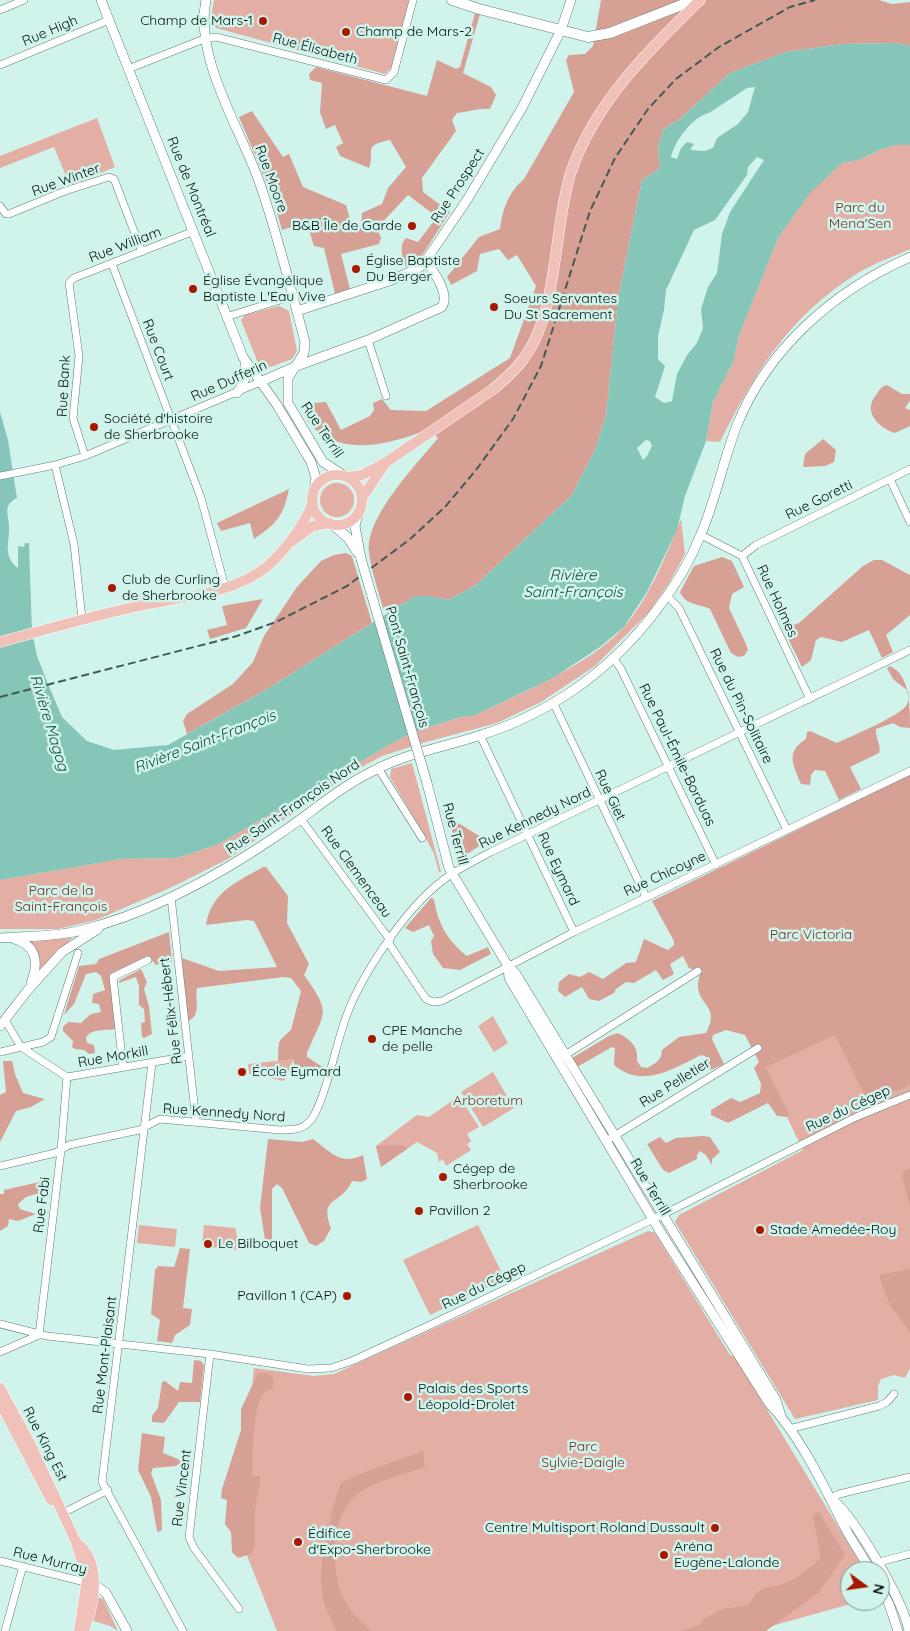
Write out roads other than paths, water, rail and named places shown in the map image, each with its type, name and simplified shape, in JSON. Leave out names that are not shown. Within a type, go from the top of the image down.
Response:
[{"type":"main road","points":[[452,0],[580,36],[595,36],[694,0]]},
{"type":"main road","points":[[654,16],[680,0]]},
{"type":"main road","points":[[0,642],[82,619],[225,587],[258,573],[275,560],[290,542],[308,514],[313,496],[326,478],[362,475],[385,463],[508,377],[525,358],[537,334],[546,308],[559,225],[572,171],[603,108],[656,43],[700,0]]},
{"type":"main road","points":[[638,65],[708,0]]},
{"type":"main road","points":[[290,542],[313,526],[344,524],[358,514],[362,498],[385,463]]},
{"type":"main road","points":[[345,476],[356,483],[362,498]]},
{"type":"main road","points":[[313,496],[318,515],[331,524]]},
{"type":"main road","name":"Rue King Est","points":[[0,1388],[31,1445],[63,1513],[91,1584],[84,1631]]},
{"type":"main road","name":"Rue King Est","points":[[0,1403],[54,1506],[63,1513]]},
{"type":"main road","name":"Rue King Est","points":[[79,1631],[91,1584]]},
{"type":"street","points":[[0,10],[24,0]]},
{"type":"street","name":"Rue de Montréal","points":[[101,0],[229,316],[243,357],[260,382]]},
{"type":"street","name":"Rue Moore","points":[[206,0],[204,39],[210,61],[260,184],[297,311],[305,348],[301,359],[294,366]]},
{"type":"street","name":"Rue Élisabeth","points":[[128,69],[204,39],[223,38],[386,80],[394,72],[413,0]]},
{"type":"street","name":"Rue Prospect","points":[[297,311],[418,269],[506,136],[538,78],[561,30],[571,0]]},
{"type":"street","name":"Rue High","points":[[0,65],[109,20]]},
{"type":"street","name":"Rue Winter","points":[[0,206],[4,213],[9,214],[109,176],[115,182],[142,252]]},
{"type":"street","name":"Rue William","points":[[68,286],[74,278],[194,231]]},
{"type":"street","name":"Rue Saint-François Nord","points":[[4,938],[68,933],[104,925],[171,897],[232,865],[346,786],[378,768],[405,757],[480,736],[518,721],[554,704],[586,682],[614,658],[641,630],[667,596],[685,568],[701,535],[740,419],[751,398],[780,355],[804,328],[833,301],[869,277],[910,257]]},
{"type":"street","name":"Rue Dufferin","points":[[0,476],[55,465],[86,456],[236,393],[294,366],[368,340],[439,309],[444,304],[445,296],[432,268],[425,261]]},
{"type":"street","name":"Rue Court","points":[[112,264],[201,498],[225,587]]},
{"type":"street","name":"Rue Bank","points":[[68,286],[79,356],[73,418],[86,456]]},
{"type":"street","points":[[229,316],[292,296]]},
{"type":"street","points":[[368,340],[386,396]]},
{"type":"street","points":[[236,393],[246,378],[247,371],[243,357]]},
{"type":"street","name":"Rue Terrill","points":[[294,366],[287,384],[288,403],[324,462],[345,476]]},
{"type":"street","name":"Rue Terrill","points":[[260,382],[312,462],[316,478],[313,496]]},
{"type":"street","points":[[55,465],[74,544],[82,619]]},
{"type":"street","name":"Rue Goretti","points":[[742,556],[756,544],[910,469]]},
{"type":"street","points":[[890,479],[910,522]]},
{"type":"street","points":[[358,514],[355,526],[361,559]]},
{"type":"street","points":[[331,524],[348,538],[361,559]]},
{"type":"street","name":"Rue Holmes","points":[[701,535],[742,556],[810,699]]},
{"type":"street","name":"Pont Saint-François","points":[[361,559],[427,783]]},
{"type":"street","name":"Rue du Pin-Solitaire","points":[[667,596],[679,608],[787,830]]},
{"type":"street","name":"Rue Kennedy Nord","points":[[0,1166],[55,1153],[69,1146],[145,1128],[160,1119],[288,1130],[300,1128],[310,1122],[319,1103],[350,1008],[389,941],[423,898],[451,874],[910,650]]},
{"type":"street","name":"Rue Paul-Émile-Borduas","points":[[614,658],[670,768],[716,865]]},
{"type":"street","name":"Rue Giet","points":[[554,704],[646,897]]},
{"type":"street","name":"Rue Eymard","points":[[480,736],[574,932]]},
{"type":"street","points":[[378,768],[422,838]]},
{"type":"street","name":"Rue Chicoyne","points":[[433,1002],[442,1001],[574,932],[910,771]]},
{"type":"street","name":"Rue Terrill","points":[[427,783],[451,874],[508,966],[516,974],[561,1057],[768,1403],[781,1416],[831,1498],[838,1514],[868,1561]]},
{"type":"street","name":"Rue Clemenceau","points":[[301,819],[389,941],[426,999],[433,1002]]},
{"type":"street","name":"Rue Félix-Hébert","points":[[171,897],[196,1121]]},
{"type":"street","points":[[3,1023],[28,990],[66,949],[104,925]]},
{"type":"street","points":[[4,938],[23,942],[34,953],[36,970],[28,990]]},
{"type":"street","points":[[0,1052],[48,1040],[55,1032],[78,952]]},
{"type":"street","points":[[123,1068],[113,977],[148,960]]},
{"type":"street","points":[[561,1057],[698,971]]},
{"type":"street","name":"Rue Morkill","points":[[3,1023],[21,1047],[67,1077],[189,1056]]},
{"type":"street","name":"Rue Pelletier","points":[[610,1138],[758,1048]]},
{"type":"street","name":"Rue Mont-Plaisant","points":[[152,1063],[102,1482],[183,1631]]},
{"type":"street","name":"Rue Fabi","points":[[39,1335],[61,1150],[67,1077]]},
{"type":"street","name":"Rue du Cégep","points":[[0,1324],[39,1335],[210,1354],[316,1370],[341,1366],[657,1217],[861,1115],[910,1095]]},
{"type":"street","points":[[0,1352],[39,1335]]},
{"type":"street","name":"Rue Vincent","points":[[210,1354],[189,1537],[194,1548],[239,1609]]},
{"type":"street","points":[[789,1429],[878,1406],[888,1402],[894,1394]]},
{"type":"street","points":[[831,1498],[839,1494],[910,1477]]},
{"type":"street","points":[[63,1513],[108,1490]]},
{"type":"street","points":[[890,1562],[910,1554]]},
{"type":"street","name":"Rue Murray","points":[[0,1561],[91,1584]]},
{"type":"street","points":[[5,1631],[22,1566]]},
{"type":"street","points":[[91,1584],[106,1593],[127,1631]]},
{"type":"street","name":"Rue Terrill","points":[[890,1592],[901,1607],[909,1631]]},
{"type":"street","points":[[890,1607],[898,1631]]},
{"type":"water","name":"Rivière Saint-François","points":[[894,43],[910,46],[910,145],[896,145],[881,149],[859,160],[842,163],[810,193],[778,238],[739,335],[733,362],[713,402],[706,441],[685,496],[677,530],[647,592],[624,627],[600,647],[553,678],[473,716],[464,716],[413,732],[219,844],[177,858],[121,859],[0,880],[0,412],[8,440],[17,498],[10,503],[7,510],[9,525],[8,554],[18,568],[18,546],[24,547],[25,543],[29,543],[32,632],[37,656],[62,717],[87,741],[114,750],[168,745],[269,688],[415,596],[429,596],[448,600],[476,585],[572,495],[595,450],[606,416],[618,299],[642,180],[660,168],[658,146],[664,129],[680,119],[730,73],[786,52],[843,44]],"holes":[[[755,87],[748,112],[738,124],[717,138],[713,148],[705,151],[690,150],[694,144],[687,142],[681,148],[677,159],[671,157],[680,137],[691,124],[747,88]],[[757,157],[764,160],[730,212],[722,234],[717,273],[708,287],[701,309],[703,328],[697,343],[687,355],[677,374],[672,401],[664,403],[655,397],[665,366],[658,359],[658,336],[666,290],[694,230],[715,220],[747,175],[748,167]],[[646,440],[650,441],[652,446],[643,460],[637,448]]]},
{"type":"railway","points":[[0,697],[237,636],[276,622],[347,586],[409,540],[445,507],[476,470],[513,419],[541,366],[590,211],[615,158],[648,109],[676,79],[719,47],[790,7],[815,0]]},
{"type":"place","name":"Champ de Mars-1","points":[[263,21]]},
{"type":"place","name":"Champ de Mars-2","points":[[346,32]]},
{"type":"place","name":"B&B Île de Garde","points":[[412,226]]},
{"type":"place","name":"Église Baptiste Du Berger","points":[[356,269]]},
{"type":"place","name":"Église Évangélique Baptiste L'Eau Vive","points":[[193,289]]},
{"type":"place","name":"Soeurs Servantes Du St Sacrement","points":[[494,307]]},
{"type":"place","name":"Société d'histoire de Sherbrooke","points":[[94,427]]},
{"type":"place","name":"Club de Curling de Sherbrooke","points":[[112,588]]},
{"type":"place","name":"CPE Manche de pelle","points":[[372,1039]]},
{"type":"place","name":"École Eymard","points":[[242,1072]]},
{"type":"place","name":"Cégep de Sherbrooke","points":[[443,1177]]},
{"type":"place","name":"Pavillon 2","points":[[419,1211]]},
{"type":"place","name":"Stade Amedée-Roy","points":[[760,1230]]},
{"type":"place","name":"Le Bilboquet","points":[[208,1244]]},
{"type":"place","name":"Pavillon 1 (CAP)","points":[[347,1296]]},
{"type":"place","name":"Palais des Sports Léopold-Drolet","points":[[408,1397]]},
{"type":"place","name":"Centre Multisport Roland Dussault","points":[[715,1528]]},
{"type":"place","name":"Édifice d'Expo-Sherbrooke","points":[[298,1542]]},
{"type":"place","name":"Aréna Eugène-Lalonde","points":[[664,1555]]},
{"type":"park label","name":"Parc du Mena'Sen","points":[[860,216]]},
{"type":"park label","name":"Parc de la Saint-François","points":[[61,900]]},
{"type":"park label","name":"Parc Victoria","points":[[811,935]]},
{"type":"park label","name":"Arboretum","points":[[488,1101]]},
{"type":"park label","name":"Parc Sylvie-Daigle","points":[[583,1455]]},
{"type":"water label","name":"Rivière Magog","points":[[49,723]]}]
